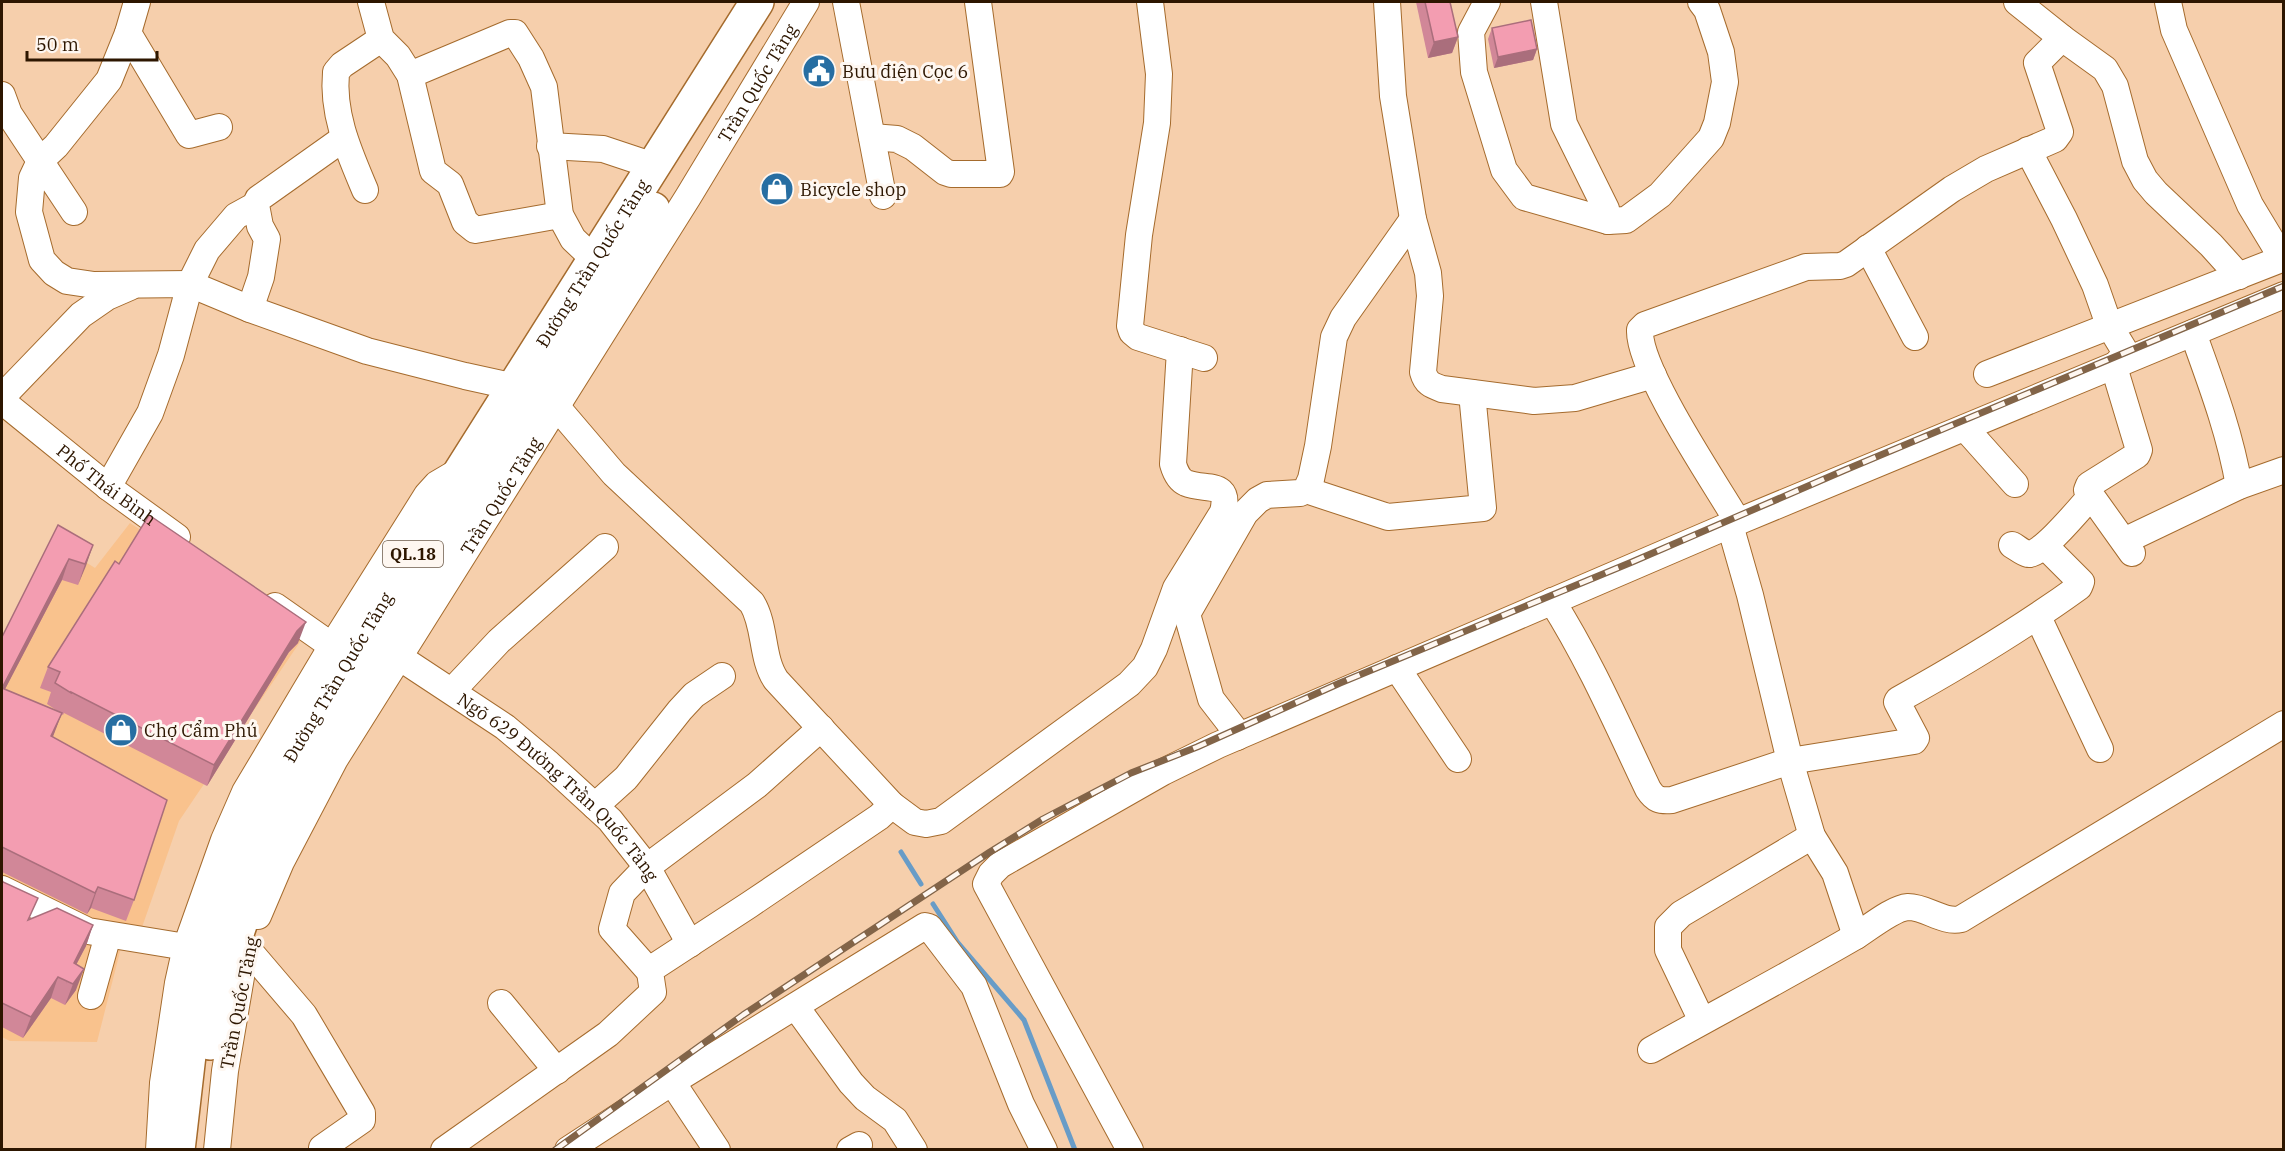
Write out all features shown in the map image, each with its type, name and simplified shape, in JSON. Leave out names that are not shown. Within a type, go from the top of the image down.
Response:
[{"type":"highway","name":"Đường Trần Quốc Tảng","points":[[178,1149],[197,986],[217,911],[246,830],[462,469],[757,2]]},
{"type":"highway","name":"Đường Trần Quốc Tảng","points":[[200,1149],[207,1059],[213,1022],[235,939],[259,870],[276,831],[332,732],[781,2]]},
{"type":"street","points":[[137,2],[128,33],[109,80],[56,146],[40,161],[32,178],[29,212],[42,260],[54,273],[68,281],[94,285],[190,284],[250,309],[367,351],[515,387]]},
{"type":"street","points":[[371,2],[381,39],[399,56],[410,75],[433,171],[450,184],[465,222],[475,230],[560,215]]},
{"type":"street","name":"Trần Quốc Tảng","points":[[218,1149],[225,1071],[246,947],[281,862],[308,808],[335,759],[688,197],[806,2]]},
{"type":"street","points":[[846,2],[883,195]]},
{"type":"street","points":[[872,137],[897,139],[913,147],[945,172],[951,174],[998,175],[1001,172],[978,2]]},
{"type":"street","points":[[1150,2],[1159,74],[1157,123],[1139,235],[1130,326],[1132,332],[1138,337],[1204,358]]},
{"type":"street","points":[[1387,2],[1393,96],[1413,219],[1428,273],[1430,296],[1423,372],[1425,380],[1430,385],[1442,388],[1534,401],[1575,398],[1653,375]]},
{"type":"street","points":[[1487,2],[1471,32],[1474,72],[1504,170],[1524,197],[1608,221],[1626,220],[1660,195],[1711,138],[1718,123],[1725,82],[1721,52],[1707,10],[1701,2]]},
{"type":"street","points":[[1544,2],[1564,124],[1606,209],[1608,221]]},
{"type":"street","points":[[2017,2],[2104,69],[2115,86],[2135,161],[2145,180],[2239,276]]},
{"type":"street","points":[[1987,374],[2283,258],[2250,205],[2174,30],[2168,2]]},
{"type":"street","points":[[128,33],[189,135],[219,127]]},
{"type":"street","points":[[410,75],[510,33],[515,33],[531,58],[544,87],[560,215],[573,239],[595,260]]},
{"type":"street","points":[[1856,936],[1835,873],[1812,836],[1790,761],[1750,595],[1730,525],[1735,517],[1653,375],[1640,338],[1640,330],[1646,325],[1806,267],[1840,266],[1952,189],[1986,169],[2055,139],[2060,132],[2037,63],[2062,38]]},
{"type":"street","points":[[365,190],[348,154],[339,118],[336,72],[342,65],[381,39]]},
{"type":"street","points":[[2,95],[9,114],[74,212]]},
{"type":"street","points":[[250,309],[261,278],[267,239],[260,226],[256,205],[258,199],[264,192],[344,138]]},
{"type":"street","points":[[550,146],[603,149],[654,166]]},
{"type":"street","points":[[2028,150],[2095,285],[2109,325],[2126,353],[2114,366]]},
{"type":"street","points":[[108,487],[150,413],[171,355],[190,284],[207,250],[236,216],[256,205]]},
{"type":"street","points":[[1228,741],[1235,730],[1211,699],[1187,614],[1245,513],[1258,500],[1268,495],[1300,493],[1306,490],[1311,479],[1318,447],[1334,338],[1344,318],[1413,219]]},
{"type":"street","points":[[1869,248],[1915,337]]},
{"type":"street","points":[[2,399],[81,315],[107,297],[136,284]]},
{"type":"street","points":[[1130,1149],[986,884],[991,874],[1000,865],[1163,772],[1228,741],[1730,525],[2193,333],[2281,303]]},
{"type":"street","points":[[2193,333],[2221,412],[2235,460],[2239,486]]},
{"type":"street","points":[[556,406],[614,474],[752,603],[761,627],[771,673],[821,728],[886,810],[926,824],[941,821],[1129,684],[1145,667],[1154,649],[1176,588],[1223,512],[1226,501],[1224,494],[1219,490],[1185,483],[1177,474],[1173,464],[1180,350]]},
{"type":"street","points":[[2114,366],[2139,450],[2137,455],[2089,485],[2087,490],[2128,547],[2239,486],[2283,470]]},
{"type":"street","points":[[1306,490],[1388,517],[1483,507],[1472,393]]},
{"type":"street","name":"Phố Thái Bình","points":[[2,399],[108,487],[196,551]]},
{"type":"street","points":[[1965,428],[2015,484]]},
{"type":"street","points":[[159,1149],[163,1083],[178,982],[186,947],[224,840],[245,792],[332,646],[427,495],[437,484],[462,469]]},
{"type":"street","points":[[2012,544],[2028,554],[2034,554],[2045,546],[2091,496]]},
{"type":"street","points":[[1552,601],[1570,629],[1653,797],[1660,801],[1672,801],[1790,761],[1914,741],[1916,738],[1897,701],[1970,660],[2038,617],[2079,587],[2081,582],[2045,546]]},
{"type":"street","points":[[452,691],[499,641],[605,547]]},
{"type":"street","points":[[254,591],[332,646]]},
{"type":"street","points":[[2038,617],[2100,749]]},
{"type":"street","name":"Ngõ 629 Đường Trần Quốc Tảng","points":[[399,657],[505,727],[610,820],[647,867],[690,944]]},
{"type":"street","points":[[1397,668],[1458,759]]},
{"type":"street","points":[[595,806],[626,778],[687,702],[722,676]]},
{"type":"street","points":[[1651,1050],[1893,913],[1908,907],[1946,919],[1961,919],[2283,723]]},
{"type":"street","points":[[444,1149],[608,1034],[653,992],[650,972],[612,929],[622,893],[647,867],[757,785],[821,728]]},
{"type":"street","points":[[650,972],[886,810]]},
{"type":"street","points":[[1702,1021],[1668,950],[1668,927],[1681,914],[1812,836]]},
{"type":"street","points":[[2,888],[88,931],[186,947]]},
{"type":"street","points":[[568,1149],[596,1142],[672,1082],[922,928],[928,927],[974,986],[1022,1104],[1044,1149]]},
{"type":"street","points":[[91,996],[108,935]]},
{"type":"street","points":[[246,947],[304,1015],[362,1113],[362,1120],[322,1148]]},
{"type":"street","points":[[501,1003],[557,1071]]},
{"type":"street","points":[[796,1007],[851,1083],[865,1098],[895,1120],[914,1149]]},
{"type":"street","points":[[672,1082],[717,1149]]},
{"type":"shaded area","name":"Chợ Cẩm Phú","points":[[130,523],[304,636],[179,821],[140,933],[125,932],[97,1042],[10,1041],[2,1037],[2,639],[51,540],[95,568]]},
{"type":"building","points":[[1425,2],[1450,2],[1458,37],[1434,42]]},
{"type":"building","points":[[1531,20],[1537,49],[1498,57],[1492,28]]},
{"type":"building","points":[[149,515],[306,622],[297,631],[214,765],[71,693],[55,683],[60,672],[48,667],[115,561],[119,564]]},
{"type":"building","points":[[58,525],[93,545],[85,564],[69,559],[2,688],[2,637]]},
{"type":"building","points":[[2,688],[62,713],[51,736],[167,800],[134,900],[98,887],[95,893],[2,847]]},
{"type":"building","points":[[2,880],[38,898],[28,920],[57,908],[93,925],[74,963],[84,969],[73,984],[58,977],[31,1017],[2,1003]]},
{"type":"waterway","points":[[901,852],[921,884]]},
{"type":"waterway","points":[[933,904],[958,943],[1024,1020],[1075,1150]]},
{"type":"railway","points":[[555,1150],[743,1015],[990,852],[1043,819],[1131,773],[2284,286]]},
{"type":"place","name":"Bưu điện Cọc 6","points":[[819,71]]},
{"type":"place","name":"Bicycle shop","points":[[777,189]]},
{"type":"place","name":"Chợ Cẩm Phú","points":[[121,730]]}]
